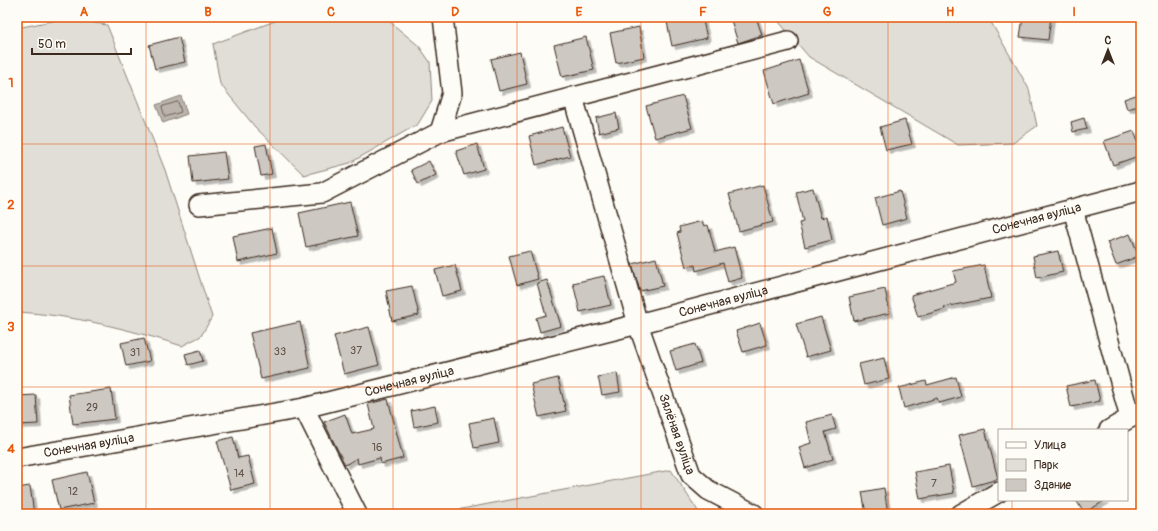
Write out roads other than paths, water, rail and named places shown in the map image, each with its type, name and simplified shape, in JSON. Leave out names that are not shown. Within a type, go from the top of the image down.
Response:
[{"type":"street","points":[[440,132],[452,93],[447,19]]},
{"type":"street","points":[[199,205],[322,193],[440,132],[788,41]]},
{"type":"street","name":"Зялёная вуліца","points":[[573,97],[638,324],[691,475],[708,490],[754,514]]},
{"type":"street","name":"Сонечная вуліца","points":[[17,458],[304,408],[638,324],[1141,191]]},
{"type":"street","points":[[1074,209],[1135,415],[1111,429]]},
{"type":"street","points":[[304,408],[357,514]]},
{"type":"street","points":[[960,514],[998,493]]},
{"type":"water","points":[[181,96],[187,114],[163,123],[156,105]]}]
